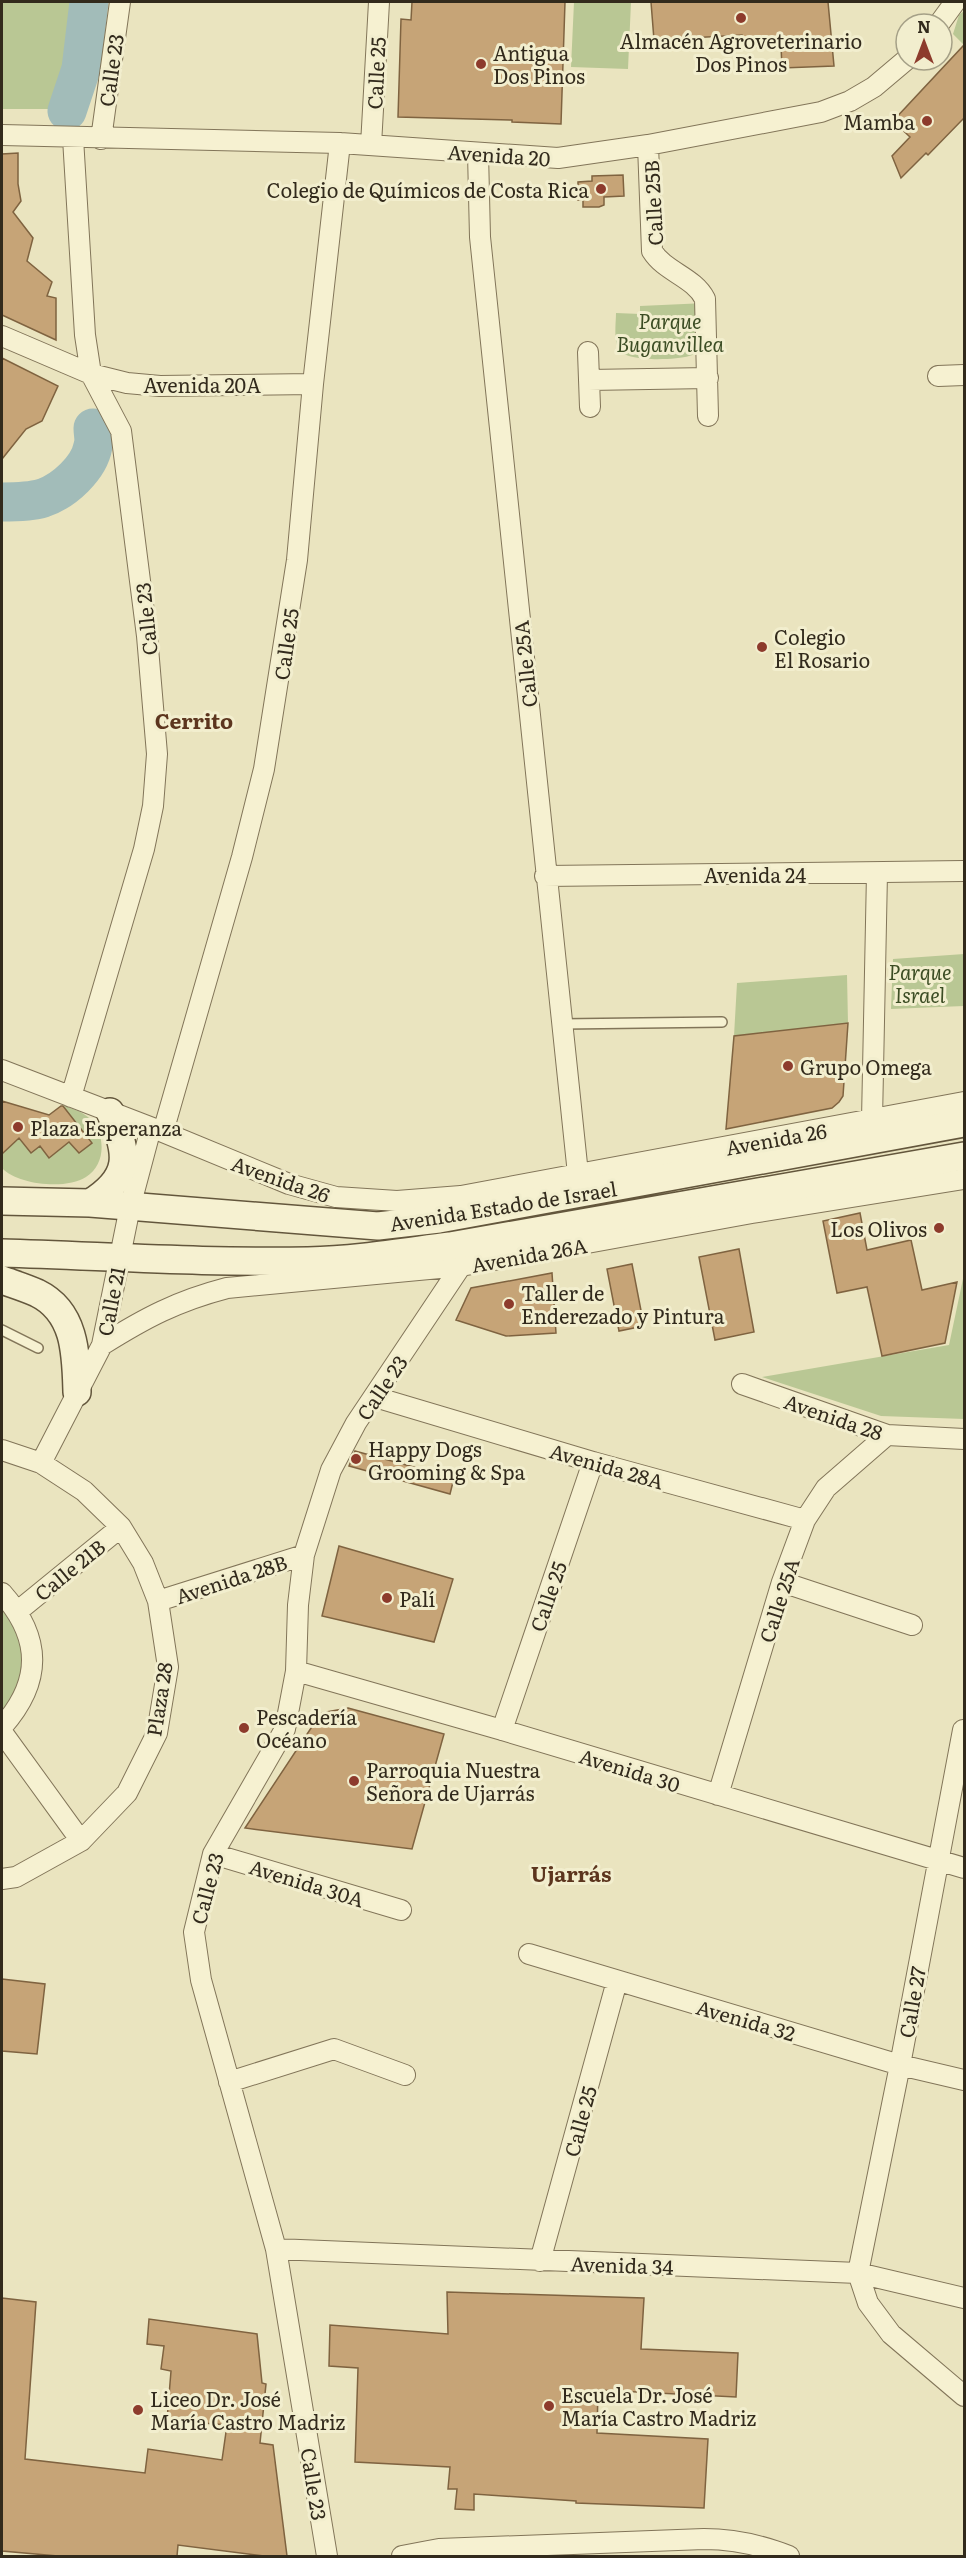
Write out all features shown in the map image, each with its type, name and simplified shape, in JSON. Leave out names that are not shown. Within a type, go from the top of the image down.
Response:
[{"type":"main road","points":[[90,1203],[112,1188],[123,1167],[125,1151],[110,1112]]},
{"type":"main road","name":"Avenida Estado de Israel","points":[[2,1201],[90,1203],[378,1226],[439,1220],[964,1123]]},
{"type":"main road","name":"Avenida Estado de Israel","points":[[2,1253],[252,1261],[310,1261],[368,1256],[450,1246],[964,1156]]},
{"type":"main road","points":[[2,1280],[39,1294],[62,1315],[73,1336],[77,1392]]},
{"type":"street","name":"Calle 23","points":[[101,139],[120,2]]},
{"type":"street","name":"Calle 25","points":[[371,145],[379,2]]},
{"type":"street","name":"Avenida 20","points":[[2,135],[340,143],[558,158],[648,145],[821,112],[850,101],[874,87],[894,70]]},
{"type":"street","name":"Calle 23","points":[[72,1097],[144,849],[153,806],[157,754],[147,636],[122,431],[91,374],[85,335],[73,138]]},
{"type":"street","name":"Calle 25","points":[[157,1130],[242,857],[264,769],[297,560],[313,384],[340,143]]},
{"type":"street","name":"Calle 25B","points":[[648,145],[652,251],[658,260],[694,285],[705,299],[708,416]]},
{"type":"street","name":"Calle 25A","points":[[478,153],[480,237],[545,876],[578,1174]]},
{"type":"street","name":"Avenida 20A","points":[[2,336],[91,374],[127,383],[160,386],[313,384]]},
{"type":"street","points":[[588,351],[590,407]]},
{"type":"street","points":[[938,376],[964,375]]},
{"type":"street","points":[[589,380],[708,378]]},
{"type":"street","name":"Avenida 24","points":[[545,876],[964,871]]},
{"type":"street","points":[[872,1120],[877,873]]},
{"type":"street","name":"Avenida 26","points":[[2,1070],[289,1184],[336,1197],[397,1201],[461,1196],[964,1102]]},
{"type":"street","name":"Calle 21","points":[[41,1463],[102,1345],[130,1207],[157,1130]]},
{"type":"street","name":"Avenida 26A","points":[[102,1345],[147,1317],[190,1298],[227,1288],[461,1266],[752,1213],[964,1179]]},
{"type":"street","name":"Calle 23","points":[[327,2556],[276,2249],[201,1980],[194,1932],[213,1854],[285,1729],[296,1671],[298,1605],[304,1555],[331,1470],[356,1423],[461,1266]]},
{"type":"street","name":"Avenida 28","points":[[742,1384],[887,1435],[964,1439]]},
{"type":"street","name":"Avenida 28A","points":[[375,1396],[592,1462],[805,1520]]},
{"type":"street","name":"Calle 25A","points":[[718,1795],[782,1582],[805,1520],[826,1488],[887,1435]]},
{"type":"street","name":"Plaza 28","points":[[2,1450],[41,1463],[84,1491],[121,1527],[143,1563],[158,1601],[168,1667],[157,1733],[127,1793],[81,1841],[16,1877],[2,1879]]},
{"type":"street","name":"Calle 25","points":[[502,1730],[592,1462]]},
{"type":"street","name":"Calle 21B","points":[[18,1611],[121,1527]]},
{"type":"street","name":"Avenida 28B","points":[[158,1601],[304,1555]]},
{"type":"street","points":[[782,1582],[912,1625]]},
{"type":"street","points":[[2,1593],[18,1611],[29,1635],[32,1661],[28,1686],[17,1710],[2,1727]]},
{"type":"street","name":"Avenida 30","points":[[296,1671],[964,1868]]},
{"type":"street","name":"Calle 27","points":[[858,2273],[963,1730]]},
{"type":"street","points":[[2,1732],[81,1841]]},
{"type":"street","name":"Avenida 30A","points":[[213,1854],[401,1910]]},
{"type":"street","name":"Avenida 32","points":[[529,1954],[900,2065],[964,2080]]},
{"type":"street","name":"Calle 25","points":[[540,2260],[617,1981]]},
{"type":"street","points":[[229,2082],[334,2049],[405,2075]]},
{"type":"street","name":"Avenida 34","points":[[276,2249],[858,2273],[964,2298]]},
{"type":"street","points":[[858,2273],[868,2303],[891,2334],[964,2397]]},
{"type":"street","points":[[402,2556],[440,2549],[704,2539],[733,2539],[764,2546],[789,2556]]},
{"type":"lane","points":[[562,1024],[722,1022]]},
{"type":"lane","points":[[2,1330],[38,1348]]},
{"type":"green space","points":[[2,2],[83,2],[75,63],[53,109],[2,109]]},
{"type":"green space","points":[[574,2],[631,2],[628,69],[571,67]]},
{"type":"green space","points":[[964,11],[964,45],[954,35],[959,15]]},
{"type":"green space","name":"Parque Buganvillea","points":[[706,303],[702,349],[694,354],[674,358],[633,357],[620,351],[616,343],[616,313],[640,314],[640,306]]},
{"type":"green space","name":"Parque Israel","points":[[964,954],[964,1006],[891,1009],[893,959]]},
{"type":"green space","points":[[847,975],[848,1023],[734,1036],[737,983]]},
{"type":"green space","points":[[62,1105],[85,1115],[94,1123],[98,1131],[101,1139],[101,1156],[93,1171],[77,1181],[55,1184],[30,1182],[9,1174],[2,1168],[2,1155],[19,1138],[30,1152],[40,1146],[49,1158],[69,1142],[79,1153],[92,1143]]},
{"type":"green space","points":[[964,1274],[964,1419],[881,1416],[762,1377],[949,1345]]},
{"type":"green space","points":[[2,1605],[18,1635],[23,1648],[24,1661],[19,1687],[2,1716]]},
{"type":"building","name":"Antigua Dos Pinos","points":[[412,2],[565,2],[561,124],[512,122],[512,120],[398,117],[401,19],[411,20]]},
{"type":"building","name":"Almacén Agroveterinario Dos Pinos","points":[[651,2],[828,2],[834,66],[782,68],[781,46],[744,48],[742,35],[654,40]]},
{"type":"building","points":[[964,45],[964,118],[928,155],[926,153],[901,178],[892,156],[910,137],[893,121],[939,72],[954,72],[954,56]]},
{"type":"building","points":[[18,153],[18,184],[21,201],[13,212],[33,238],[27,261],[52,282],[47,296],[56,298],[56,340],[2,315],[2,154]]},
{"type":"building","name":"Colegio de Químicos de Costa Rica","points":[[623,175],[624,196],[604,197],[604,205],[599,207],[583,207],[583,200],[578,200],[578,182],[592,181],[592,176]]},
{"type":"building","points":[[2,358],[58,386],[42,421],[26,429],[2,459]]},
{"type":"building","name":"Grupo Omega","points":[[848,1023],[843,1096],[839,1102],[832,1108],[726,1129],[734,1036]]},
{"type":"building","points":[[2,1101],[49,1115],[63,1106],[92,1143],[79,1153],[69,1142],[49,1158],[40,1146],[31,1153],[19,1138],[2,1154]]},
{"type":"building","points":[[860,1213],[867,1250],[911,1240],[922,1290],[957,1282],[945,1343],[882,1356],[867,1287],[837,1293],[823,1221]]},
{"type":"building","points":[[739,1249],[754,1332],[715,1340],[699,1257]]},
{"type":"building","points":[[632,1264],[644,1326],[619,1331],[607,1269]]},
{"type":"building","name":"Taller de Enderezado y Pintura","points":[[552,1273],[556,1333],[506,1336],[456,1320],[471,1288]]},
{"type":"building","points":[[355,1451],[454,1478],[450,1494],[349,1466]]},
{"type":"building","name":"Palí","points":[[339,1546],[453,1579],[434,1642],[322,1616]]},
{"type":"building","name":"Parroquia Nuestra Señora de Ujarrás","points":[[348,1708],[444,1734],[412,1849],[245,1828],[321,1713]]},
{"type":"building","points":[[2,1979],[45,1984],[37,2054],[2,2051]]},
{"type":"building","points":[[447,2292],[644,2298],[641,2349],[738,2353],[736,2397],[598,2390],[597,2433],[708,2439],[704,2508],[576,2503],[576,2501],[474,2494],[474,2510],[455,2509],[457,2489],[448,2489],[450,2467],[355,2462],[358,2368],[329,2366],[330,2325],[448,2334]]},
{"type":"building","points":[[2,2298],[36,2302],[25,2459],[145,2473],[148,2449],[222,2460],[227,2425],[167,2420],[171,2371],[161,2369],[164,2346],[147,2344],[149,2319],[257,2334],[262,2383],[266,2384],[260,2443],[273,2445],[287,2556],[264,2556],[178,2545],[177,2556],[58,2556],[2,2551]]},
{"type":"waterway","points":[[67,111],[81,69],[89,2]]},
{"type":"waterway","points":[[2,502],[43,498],[67,484],[81,470],[91,454],[94,442],[93,428]]},
{"type":"place","name":"Almacén Agroveterinario Dos Pinos","points":[[741,18]]},
{"type":"place","name":"Antigua Dos Pinos","points":[[481,64]]},
{"type":"place","name":"Mamba","points":[[927,121]]},
{"type":"place","name":"Colegio de Químicos de Costa Rica","points":[[601,189]]},
{"type":"place","name":"Colegio El Rosario","points":[[762,647]]},
{"type":"place","name":"Grupo Omega","points":[[788,1066]]},
{"type":"place","name":"Plaza Esperanza","points":[[18,1127]]},
{"type":"place","name":"Los Olivos","points":[[939,1228]]},
{"type":"place","name":"Taller de Enderezado y Pintura","points":[[509,1304]]},
{"type":"place","name":"Happy Dogs Grooming & Spa","points":[[356,1459]]},
{"type":"place","name":"Palí","points":[[387,1598]]},
{"type":"place","name":"Pescadería Océano","points":[[244,1728]]},
{"type":"place","name":"Parroquia Nuestra Señora de Ujarrás","points":[[354,1781]]},
{"type":"place","name":"Escuela Dr. José María Castro Madriz","points":[[549,2406]]},
{"type":"place","name":"Liceo Dr. José María Castro Madriz","points":[[138,2410]]},
{"type":"district","name":"Cerrito","points":[[194,719]]},
{"type":"district","name":"Ujarrás","points":[[571,1872]]}]
